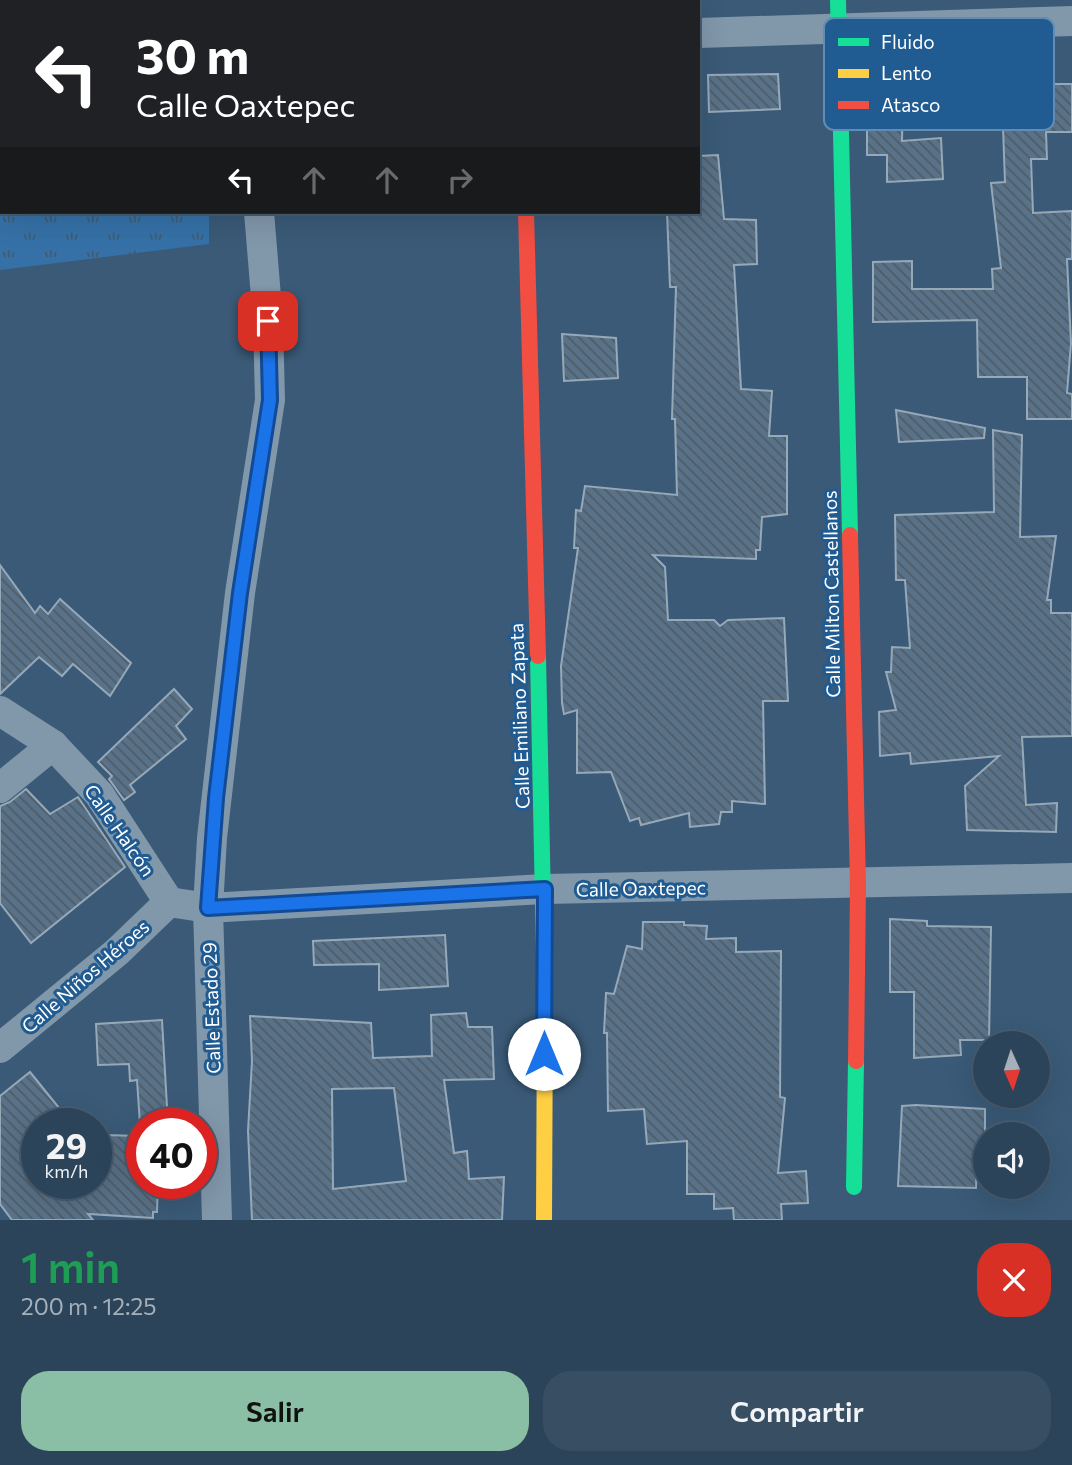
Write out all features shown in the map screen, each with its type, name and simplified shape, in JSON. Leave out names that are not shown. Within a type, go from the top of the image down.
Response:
[{"type":"street","name":"Calle Milton Castellanos","points":[[838,0],[839,18]]},
{"type":"street","points":[[1054,22],[1072,21]]},
{"type":"street","points":[[700,33],[824,30]]},
{"type":"street","name":"Calle Milton Castellanos","points":[[841,130],[858,885],[854,1187]]},
{"type":"street","name":"Calle Estado 29","points":[[217,1220],[208,908],[212,838],[240,593],[270,400],[268,321],[259,214]]},
{"type":"street","name":"Calle Emiliano Zapata","points":[[526,214],[545,889],[544,1220]]},
{"type":"street","name":"Calle Halcón","points":[[0,711],[53,745],[99,794],[169,902]]},
{"type":"street","points":[[0,788],[53,745]]},
{"type":"street","name":"Calle Oaxtepec","points":[[169,902],[208,908],[545,889],[858,885],[1072,878]]},
{"type":"street","name":"Calle Niños Héroes","points":[[0,1048],[117,952],[169,902]]},
{"type":"green space","points":[[0,214],[209,214],[209,244],[0,270]]},
{"type":"building","points":[[778,74],[780,109],[709,112],[708,75]]},
{"type":"building","points":[[1054,84],[1072,84],[1072,132],[1046,132],[1047,159],[1031,159],[1033,213],[1072,211],[1072,259],[1067,259],[1071,343],[1067,393],[1072,394],[1072,419],[1027,419],[1027,377],[978,377],[977,320],[873,322],[873,262],[912,261],[912,289],[993,289],[992,269],[1001,268],[991,183],[1005,182],[1003,130],[1054,130]]},
{"type":"building","points":[[867,130],[902,130],[902,141],[941,138],[943,179],[887,182],[887,155],[867,155]]},
{"type":"building","points":[[718,155],[724,219],[756,220],[757,264],[734,265],[741,389],[772,391],[769,436],[787,436],[787,514],[762,517],[760,550],[756,550],[756,559],[653,555],[665,567],[668,620],[714,620],[720,626],[728,620],[784,618],[788,701],[763,701],[765,804],[732,801],[732,812],[721,812],[719,824],[690,827],[689,813],[641,825],[639,818],[630,821],[611,772],[577,773],[577,710],[564,714],[561,666],[578,548],[574,548],[576,510],[581,511],[585,486],[677,495],[675,419],[672,419],[676,287],[670,287],[667,214],[700,214],[700,156]]},
{"type":"building","points":[[562,334],[616,338],[618,378],[564,381]]},
{"type":"building","points":[[896,410],[985,428],[984,438],[899,442]]},
{"type":"building","points":[[993,430],[1022,435],[1020,537],[1056,536],[1047,600],[1051,600],[1051,613],[1072,613],[1072,736],[1022,737],[1026,805],[1057,803],[1056,832],[967,830],[965,786],[999,756],[911,764],[910,753],[880,756],[879,712],[896,710],[886,672],[891,672],[892,647],[910,648],[905,580],[896,580],[895,515],[994,512]]},
{"type":"building","points":[[0,565],[35,613],[40,606],[48,614],[60,599],[131,663],[110,696],[73,664],[62,676],[39,657],[0,694]]},
{"type":"building","points":[[174,689],[192,709],[176,726],[186,739],[130,785],[135,792],[124,800],[109,779],[112,776],[98,762]]},
{"type":"building","points":[[26,789],[50,814],[78,797],[125,867],[31,943],[0,903],[0,806],[10,802]]},
{"type":"building","points":[[890,919],[927,921],[927,926],[991,927],[989,1031],[973,1031],[973,1040],[960,1040],[961,1055],[914,1058],[914,992],[890,992]]},
{"type":"building","points":[[643,922],[684,922],[684,925],[707,926],[706,939],[736,938],[736,952],[781,951],[780,1097],[785,1098],[778,1173],[806,1171],[808,1203],[781,1204],[782,1220],[734,1220],[733,1208],[714,1209],[714,1194],[687,1194],[687,1141],[647,1144],[644,1109],[608,1111],[607,1033],[604,1033],[606,993],[614,994],[627,946],[642,949]]},
{"type":"building","points":[[445,935],[448,986],[379,990],[379,964],[314,965],[313,941]]},
{"type":"building","points":[[466,1013],[468,1027],[492,1027],[494,1079],[444,1080],[454,1153],[467,1151],[469,1179],[504,1177],[502,1220],[252,1220],[248,1131],[252,1061],[250,1016],[371,1023],[373,1058],[432,1056],[431,1015]],"holes":[[[394,1088],[406,1181],[333,1189],[332,1089]]]},
{"type":"building","points":[[162,1020],[167,1108],[139,1108],[137,1080],[130,1081],[129,1064],[98,1065],[96,1024]]},
{"type":"building","points":[[30,1072],[59,1108],[21,1108],[21,1199],[112,1199],[112,1135],[126,1136],[126,1199],[157,1199],[157,1212],[153,1212],[153,1218],[88,1214],[93,1220],[12,1220],[0,1204],[0,1096]]},
{"type":"building","points":[[902,1106],[985,1109],[985,1122],[973,1122],[973,1188],[898,1186]]},
{"type":"traffic: fast","points":[[838,0],[838,18]]},
{"type":"traffic: fast","points":[[841,130],[850,535]]},
{"type":"traffic: fast","points":[[538,656],[545,1003]]},
{"type":"traffic: fast","points":[[854,1187],[856,1061]]},
{"type":"traffic: slow","points":[[544,1220],[545,1003]]},
{"type":"traffic: jam","points":[[526,214],[538,656]]},
{"type":"traffic: jam","points":[[850,535],[858,885],[856,1061]]},
{"type":"route","points":[[268,321],[270,400],[240,593],[216,798],[208,908],[545,889],[544,1054]]}]
